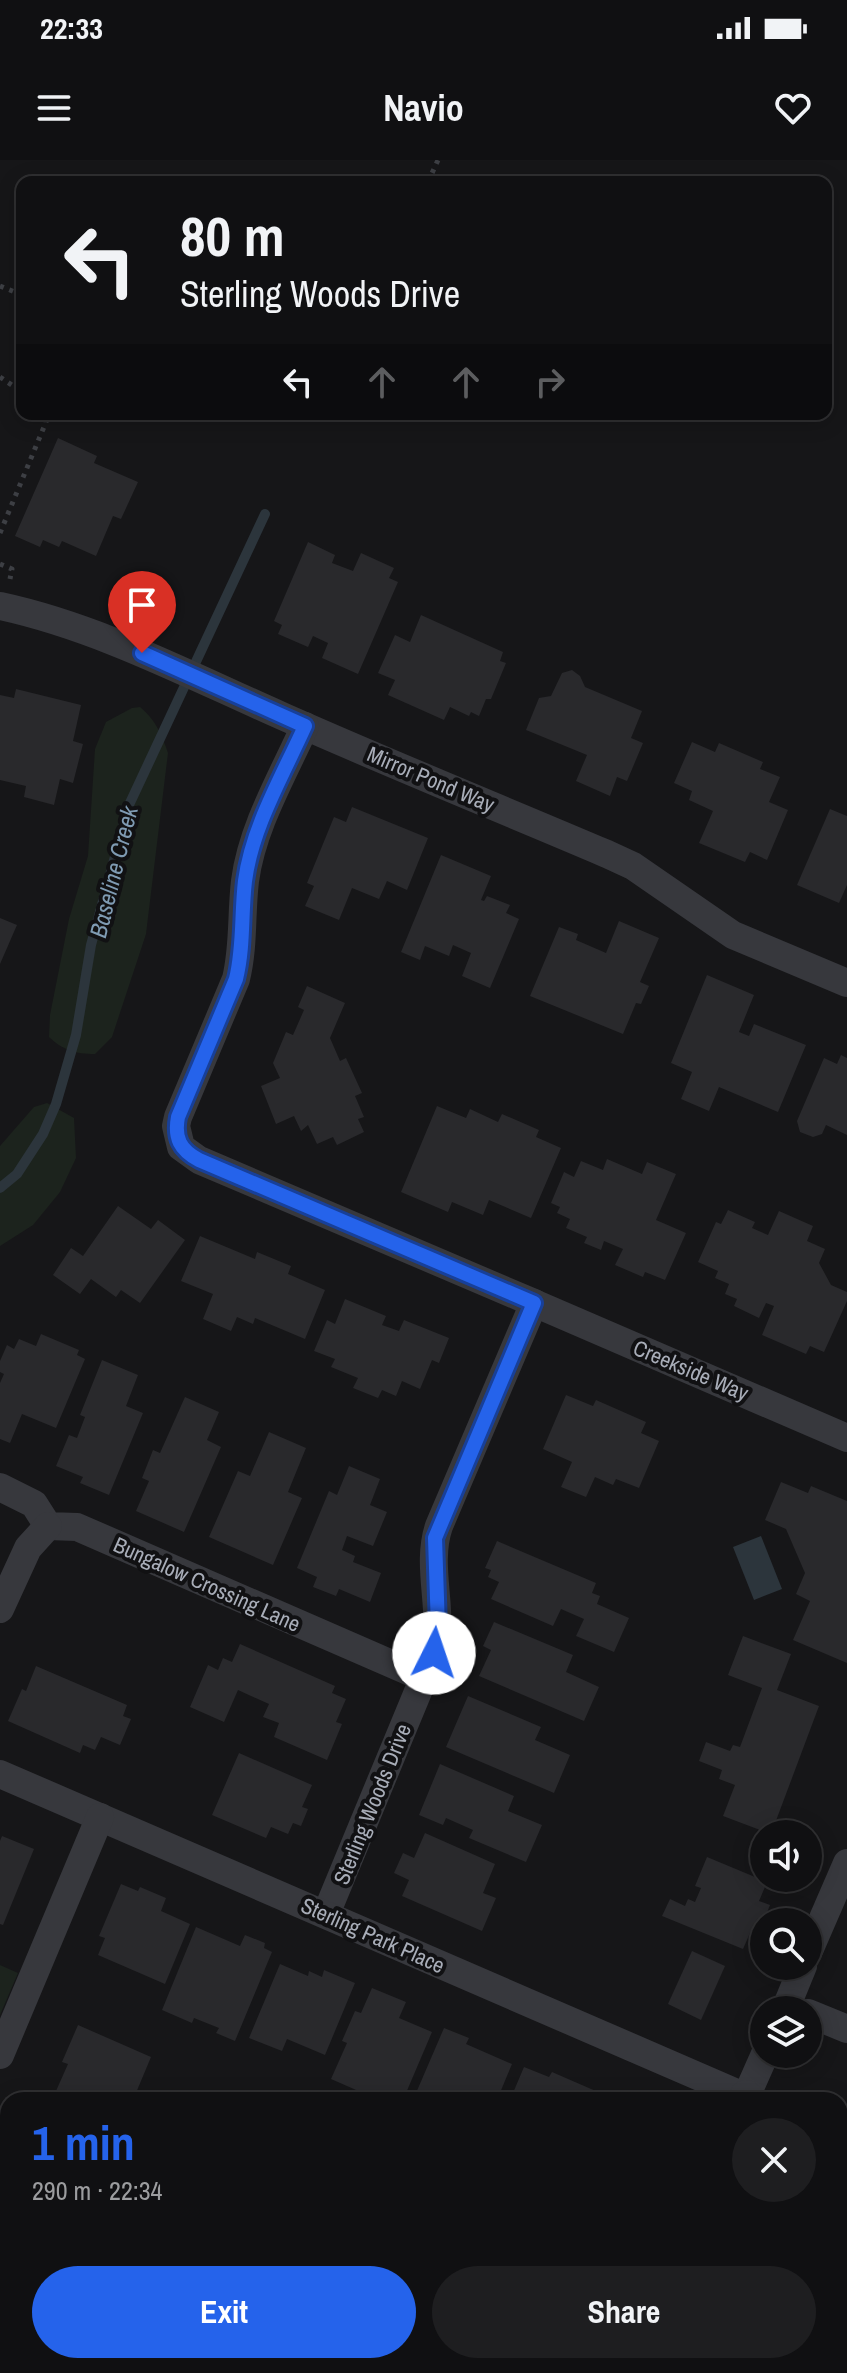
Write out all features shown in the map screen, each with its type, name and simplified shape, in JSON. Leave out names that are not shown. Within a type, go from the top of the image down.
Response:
[{"type":"street","name":"Mirror Pond Way","points":[[0,606],[33,613],[168,665],[607,854],[643,873],[733,935],[847,983]]},
{"type":"street","points":[[305,726],[256,836],[245,880],[241,961],[178,1117],[177,1136],[181,1147],[199,1160],[534,1303]]},
{"type":"street","name":"Creekside Way","points":[[534,1303],[847,1438]]},
{"type":"street","name":"Sterling Woods Drive","points":[[326,1914],[437,1640],[435,1538],[534,1303]]},
{"type":"street","points":[[0,1487],[34,1504],[48,1526],[28,1548],[0,1609]]},
{"type":"street","name":"Bungalow Crossing Lane","points":[[48,1526],[77,1527],[424,1678]]},
{"type":"street","name":"Sterling Park Place","points":[[0,1774],[729,2092]]},
{"type":"street","points":[[0,2055],[100,1817]]},
{"type":"street","points":[[822,1921],[847,1863]]},
{"type":"street","points":[[822,2019],[847,2029]]},
{"type":"street","points":[[748,2092],[759,2068]]},
{"type":"path","points":[[0,533],[46,420]]},
{"type":"shaded area","points":[[140,707],[157,728],[168,753],[146,934],[112,1037],[95,1054],[81,1053],[64,1048],[49,1037],[50,1015],[69,919],[88,856],[95,749],[106,722]]},
{"type":"shaded area","points":[[47,1103],[74,1118],[76,1158],[60,1192],[33,1225],[0,1246],[0,1146],[34,1107]]},
{"type":"shaded area","points":[[761,1536],[782,1589],[754,1600],[733,1547]]},
{"type":"shaded area","points":[[0,1965],[18,1973],[0,2015]]},
{"type":"building","points":[[58,438],[97,456],[94,463],[138,482],[121,519],[113,516],[96,556],[62,541],[59,547],[43,540],[40,547],[15,536]]},
{"type":"building","points":[[308,542],[335,555],[332,563],[353,571],[361,553],[394,568],[389,578],[398,582],[358,674],[322,658],[328,643],[313,636],[308,647],[278,634],[282,625],[274,621]]},
{"type":"building","points":[[421,615],[503,652],[500,661],[506,663],[491,699],[486,699],[479,716],[471,712],[469,716],[450,707],[444,720],[388,695],[395,680],[378,673],[395,635],[410,642]]},
{"type":"building","points":[[572,670],[580,676],[585,687],[642,711],[631,738],[643,743],[627,781],[617,777],[610,796],[576,781],[587,755],[526,730],[539,698],[551,696],[562,673]]},
{"type":"building","points":[[16,689],[81,705],[73,741],[83,744],[73,783],[60,779],[54,805],[24,797],[26,786],[0,780],[0,695],[14,698]]},
{"type":"building","points":[[692,742],[715,752],[719,743],[763,762],[760,769],[780,777],[769,802],[788,810],[767,860],[750,852],[745,862],[699,843],[713,811],[689,800],[692,791],[674,783]]},
{"type":"building","points":[[352,807],[428,838],[407,890],[387,881],[379,899],[352,888],[339,920],[305,906],[314,886],[307,883],[334,817],[346,822]]},
{"type":"building","points":[[830,809],[847,816],[847,885],[839,903],[797,885]]},
{"type":"building","points":[[441,855],[491,876],[481,900],[484,901],[487,896],[510,905],[506,913],[519,919],[490,988],[462,976],[471,953],[453,945],[449,956],[425,946],[420,960],[401,952]]},
{"type":"building","points":[[0,918],[17,925],[0,964]]},
{"type":"building","points":[[619,921],[659,938],[640,982],[649,986],[641,1004],[636,1003],[623,1034],[530,996],[559,927],[578,934],[576,940],[606,953]]},
{"type":"building","points":[[707,975],[754,995],[739,1032],[749,1036],[754,1024],[806,1045],[778,1112],[719,1087],[709,1111],[681,1099],[692,1072],[671,1063]]},
{"type":"building","points":[[307,986],[345,1003],[330,1038],[340,1061],[346,1058],[362,1093],[355,1096],[364,1117],[358,1119],[364,1132],[337,1145],[333,1137],[317,1144],[308,1125],[301,1131],[294,1116],[276,1124],[261,1086],[280,1078],[273,1063],[286,1032],[293,1035],[304,1010],[298,1007]]},
{"type":"building","points":[[841,1055],[847,1058],[847,1135],[826,1125],[822,1134],[813,1137],[800,1132],[797,1121],[824,1058],[837,1064]]},
{"type":"building","points":[[437,1106],[466,1118],[470,1109],[498,1122],[502,1114],[539,1130],[536,1137],[561,1148],[531,1218],[489,1200],[483,1215],[452,1202],[448,1212],[401,1192]]},
{"type":"building","points":[[607,1159],[642,1174],[647,1162],[676,1174],[656,1220],[686,1233],[665,1280],[645,1272],[643,1277],[615,1265],[623,1249],[604,1241],[601,1250],[584,1243],[587,1237],[566,1228],[570,1219],[557,1213],[560,1207],[551,1203],[564,1172],[574,1177],[581,1161],[603,1170]]},
{"type":"building","points":[[118,1206],[151,1229],[158,1220],[185,1240],[140,1303],[121,1290],[116,1297],[91,1279],[80,1294],[53,1275],[71,1248],[83,1256]]},
{"type":"building","points":[[728,1210],[755,1222],[752,1228],[768,1235],[779,1211],[813,1226],[807,1241],[825,1249],[819,1263],[831,1285],[847,1292],[847,1301],[824,1352],[810,1346],[806,1354],[762,1335],[774,1306],[766,1303],[759,1318],[734,1306],[737,1299],[725,1294],[729,1284],[715,1278],[718,1271],[698,1262],[716,1222],[721,1224]]},
{"type":"building","points":[[200,1236],[255,1259],[257,1252],[291,1266],[288,1274],[325,1290],[305,1339],[255,1318],[253,1324],[237,1317],[231,1331],[203,1319],[213,1294],[181,1281]]},
{"type":"building","points":[[345,1299],[386,1316],[382,1325],[399,1331],[404,1320],[449,1338],[439,1363],[432,1360],[420,1389],[402,1381],[396,1396],[382,1390],[378,1398],[353,1388],[358,1378],[331,1367],[335,1359],[314,1351],[327,1320],[335,1324]]},
{"type":"building","points":[[41,1334],[79,1350],[77,1355],[85,1359],[56,1428],[22,1414],[10,1443],[0,1439],[0,1383],[4,1374],[0,1372],[0,1361],[7,1345],[14,1349],[19,1339],[36,1346]]},
{"type":"building","points":[[102,1360],[138,1375],[126,1406],[143,1413],[109,1495],[80,1483],[83,1477],[56,1466],[69,1435],[77,1438],[85,1417],[80,1415]]},
{"type":"building","points":[[566,1395],[593,1406],[596,1400],[646,1422],[641,1433],[659,1441],[639,1488],[616,1479],[613,1485],[595,1477],[586,1497],[561,1487],[572,1462],[543,1449]]},
{"type":"building","points":[[185,1397],[219,1412],[207,1440],[221,1447],[184,1532],[136,1511],[149,1481],[142,1478],[153,1450],[160,1453]]},
{"type":"building","points":[[269,1432],[306,1448],[288,1492],[302,1498],[273,1565],[209,1537],[238,1471],[250,1476]]},
{"type":"building","points":[[349,1466],[380,1479],[370,1505],[387,1512],[373,1546],[347,1536],[342,1550],[355,1556],[353,1562],[381,1573],[370,1602],[339,1589],[336,1596],[313,1587],[317,1577],[297,1568],[329,1491],[337,1495]]},
{"type":"building","points":[[781,1482],[808,1493],[811,1486],[847,1501],[847,1663],[793,1640],[810,1601],[796,1594],[805,1573],[786,1529],[765,1520]]},
{"type":"building","points":[[497,1541],[596,1583],[592,1593],[600,1596],[597,1604],[629,1618],[614,1652],[576,1636],[584,1619],[561,1609],[553,1626],[491,1599],[499,1582],[488,1577],[491,1570],[485,1568]]},
{"type":"building","points":[[494,1622],[573,1655],[566,1672],[599,1687],[584,1721],[479,1676],[491,1650],[483,1646]]},
{"type":"building","points":[[743,1636],[791,1654],[777,1690],[819,1706],[776,1820],[750,1820],[750,1826],[723,1816],[735,1785],[719,1779],[722,1770],[699,1761],[706,1742],[730,1751],[733,1745],[740,1747],[762,1688],[728,1675]]},
{"type":"building","points":[[240,1644],[335,1686],[332,1693],[346,1699],[336,1722],[342,1724],[327,1760],[274,1737],[279,1723],[263,1717],[269,1704],[238,1690],[224,1722],[190,1707],[208,1665],[218,1670],[223,1658],[232,1662]]},
{"type":"building","points":[[36,1666],[127,1705],[123,1716],[131,1719],[120,1745],[101,1737],[95,1750],[83,1745],[80,1753],[8,1721],[22,1689],[26,1691]]},
{"type":"building","points":[[468,1696],[541,1727],[535,1740],[570,1755],[554,1793],[446,1747]]},
{"type":"building","points":[[239,1753],[312,1785],[302,1807],[308,1809],[301,1826],[293,1823],[288,1834],[271,1827],[266,1838],[212,1815]]},
{"type":"building","points":[[440,1764],[514,1796],[508,1811],[542,1825],[526,1862],[469,1838],[473,1830],[446,1818],[443,1825],[419,1815]]},
{"type":"building","points":[[425,1833],[495,1864],[483,1893],[496,1898],[482,1931],[402,1896],[409,1880],[394,1873],[403,1853],[414,1858]]},
{"type":"building","points":[[2,1836],[34,1849],[3,1925],[0,1924]]},
{"type":"building","points":[[707,1857],[750,1875],[750,1892],[763,1892],[759,1901],[770,1905],[769,1908],[750,1908],[750,1933],[743,1949],[662,1916],[670,1899],[685,1906],[688,1899],[695,1902],[701,1888],[695,1886]]},
{"type":"building","points":[[121,1884],[138,1891],[140,1887],[166,1898],[161,1911],[190,1924],[165,1984],[98,1955],[105,1938],[99,1936]]},
{"type":"building","points":[[196,1927],[240,1946],[245,1935],[265,1943],[264,1948],[272,1952],[235,2041],[216,2033],[219,2028],[194,2018],[192,2023],[162,2010]]},
{"type":"building","points":[[692,1951],[725,1966],[701,2020],[668,2004]]},
{"type":"building","points":[[280,1964],[308,1976],[309,1971],[322,1977],[324,1970],[355,1983],[325,2055],[287,2039],[282,2051],[249,2038]]},
{"type":"building","points":[[372,1988],[406,2002],[399,2018],[432,2032],[406,2092],[361,2092],[331,2079],[347,2043],[342,2041],[355,2011],[361,2013]]},
{"type":"building","points":[[78,2025],[151,2057],[136,2092],[58,2092],[68,2064],[62,2062]]},
{"type":"building","points":[[444,2028],[469,2038],[466,2044],[512,2064],[500,2092],[416,2092]]},
{"type":"building","points":[[524,2067],[549,2077],[552,2072],[598,2092],[513,2092]]},
{"type":"waterway","name":"Baseline Creek","points":[[0,1188],[17,1174],[43,1134],[56,1104],[76,1035],[91,945],[129,805],[265,514]]},
{"type":"route","points":[[142,653],[305,726],[256,836],[245,880],[241,961],[178,1117],[177,1136],[181,1147],[199,1160],[534,1303],[435,1538],[438,1628],[434,1653]]}]
